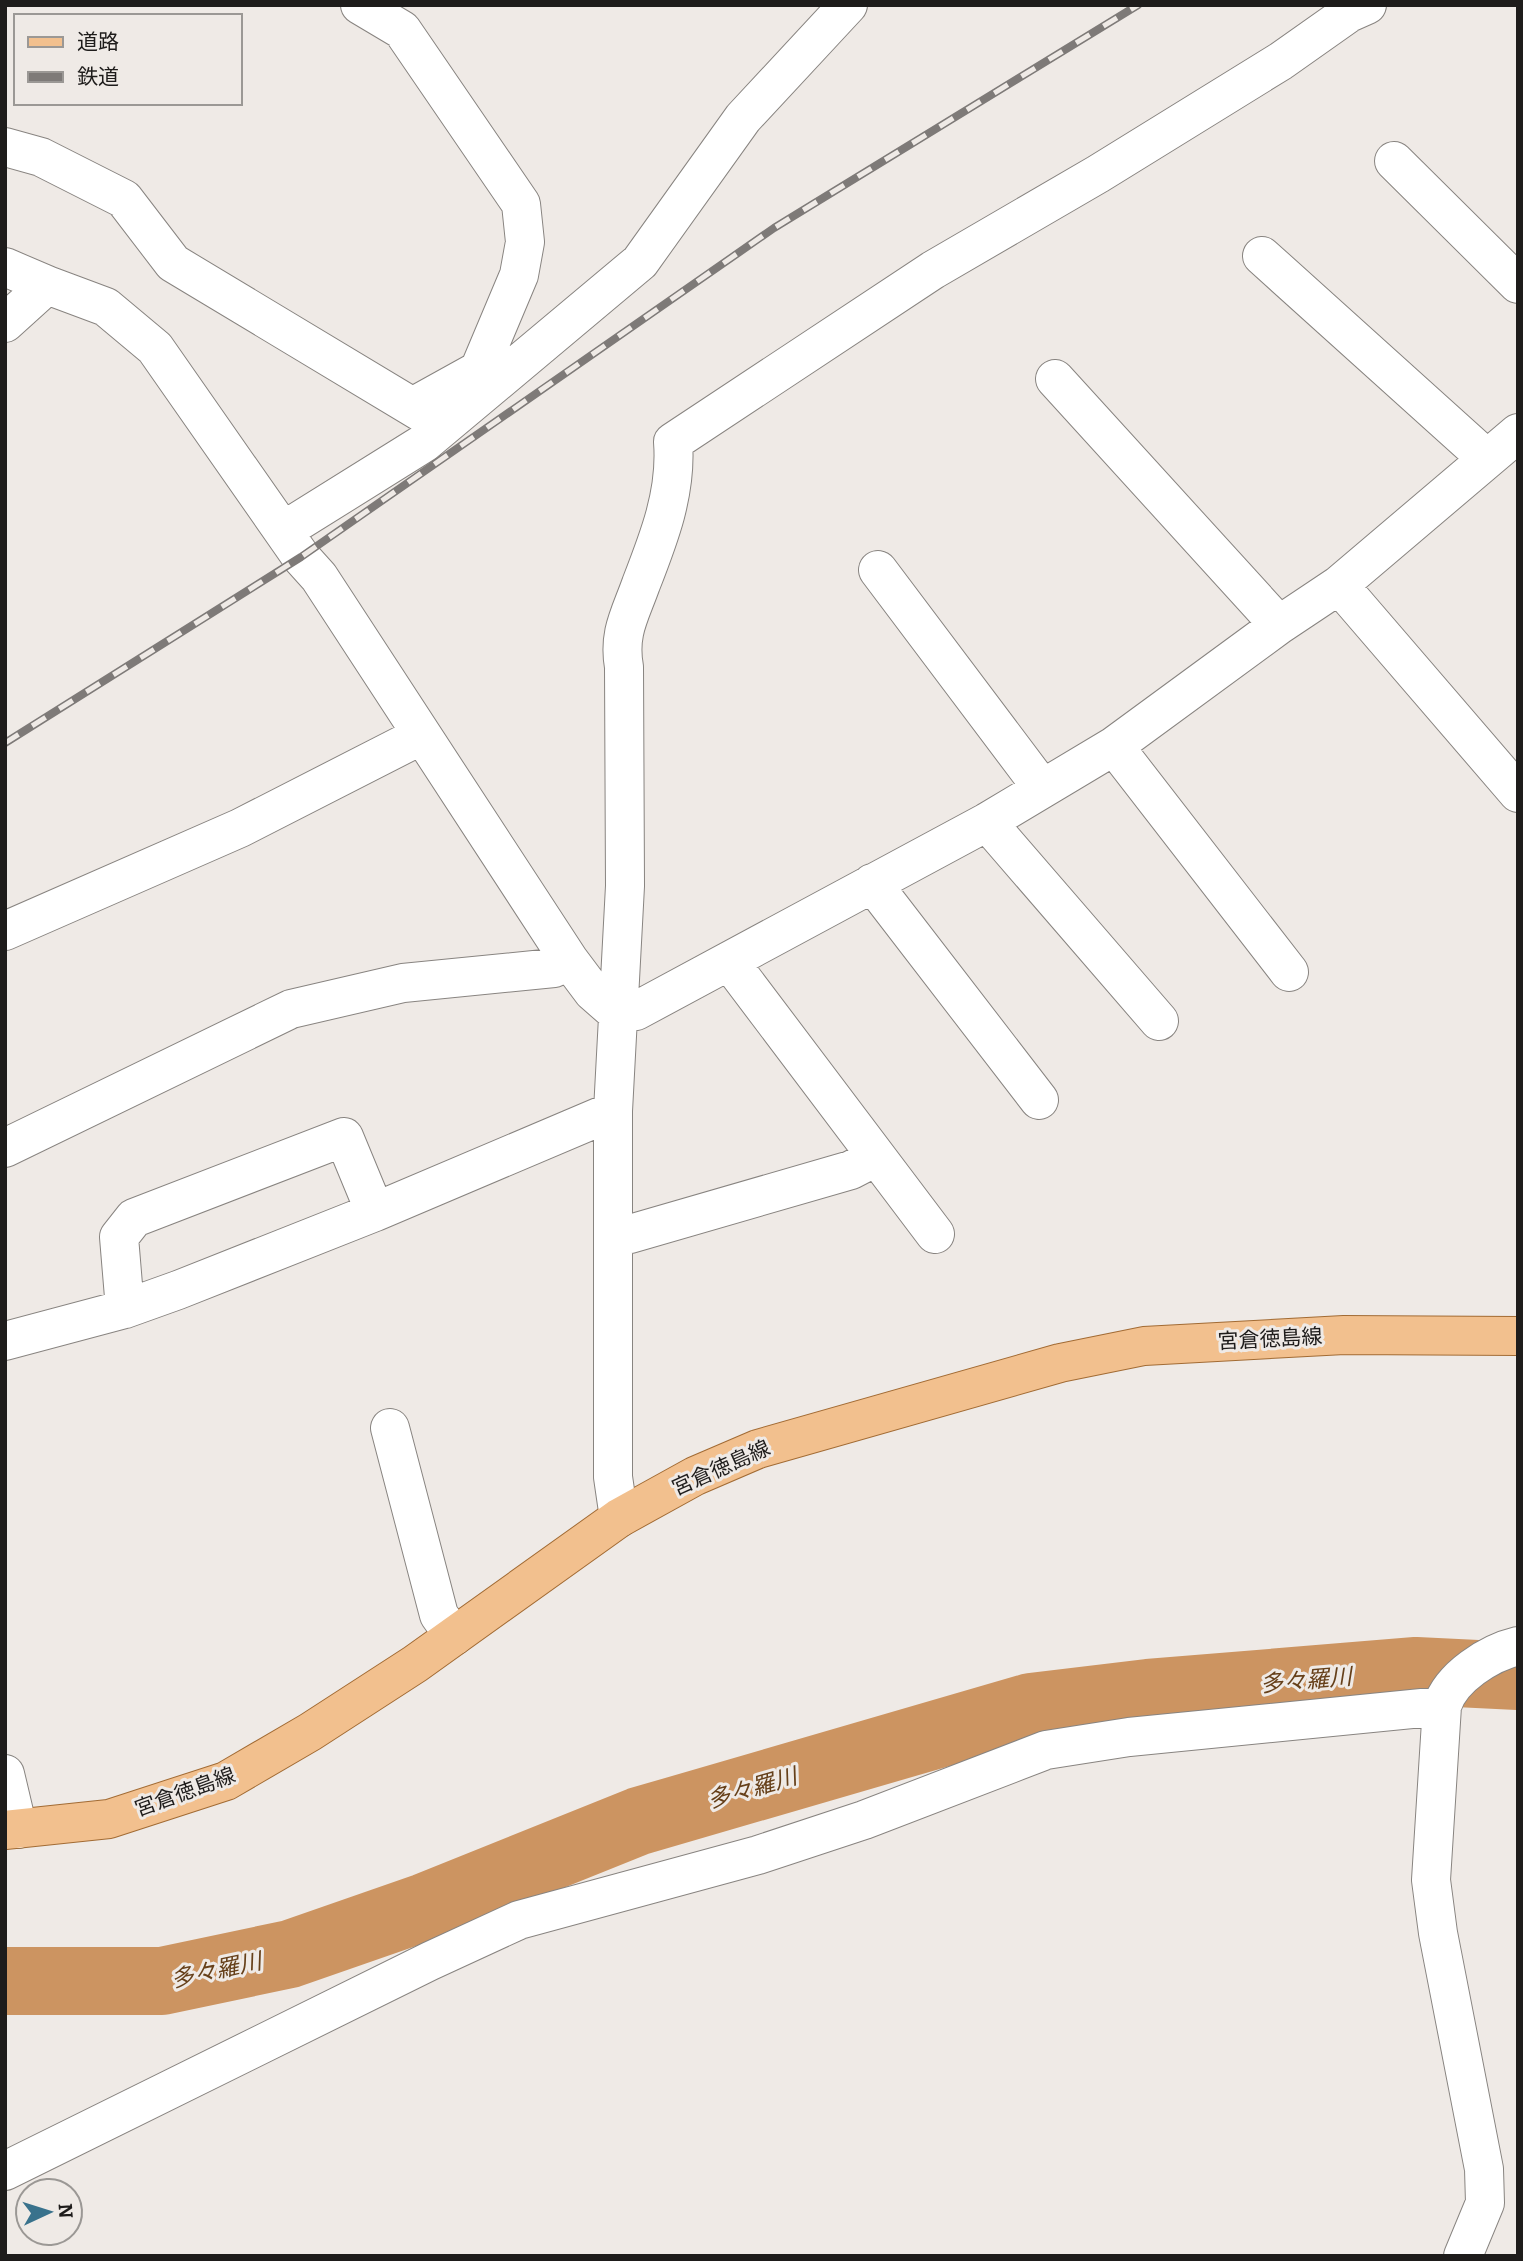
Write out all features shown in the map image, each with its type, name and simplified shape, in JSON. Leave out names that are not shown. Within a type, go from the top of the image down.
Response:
[{"type":"main road","name":"宮倉徳島線","points":[[12,1830],[109,1819],[226,1781],[310,1732],[454,1636],[619,1518],[695,1476],[758,1449],[1096,1356],[1143,1346],[1344,1335],[1518,1336]]},
{"type":"street","points":[[283,531],[424,443],[429,416],[479,370],[519,275],[525,242],[521,204],[402,30],[360,5]]},
{"type":"street","points":[[429,416],[640,262],[743,118],[848,5]]},
{"type":"street","points":[[619,1518],[613,1477],[613,1111],[625,886],[624,667],[620,642],[664,524],[675,467],[673,442],[933,270],[1098,174],[1281,61],[1349,13],[1367,5]]},
{"type":"street","points":[[5,147],[41,157],[124,199],[173,263],[429,416]]},
{"type":"street","points":[[1394,161],[1518,284]]},
{"type":"street","points":[[1262,256],[1475,448],[1506,449]]},
{"type":"street","points":[[5,267],[106,307],[155,348],[283,531],[319,577],[569,960],[593,992],[617,1013],[636,1011],[987,822],[1114,746],[1279,625],[1339,585],[1506,449]]},
{"type":"street","points":[[5,323],[47,285]]},
{"type":"street","points":[[1055,379],[1279,625]]},
{"type":"street","points":[[878,570],[1042,789]]},
{"type":"street","points":[[1339,585],[1518,793]]},
{"type":"street","points":[[5,932],[240,828],[422,735]]},
{"type":"street","points":[[1114,746],[1289,972]]},
{"type":"street","points":[[987,822],[1159,1021]]},
{"type":"street","points":[[872,883],[1039,1100]]},
{"type":"street","points":[[5,1148],[292,1009],[403,983],[554,968],[569,960]]},
{"type":"street","points":[[729,961],[935,1234]]},
{"type":"street","points":[[5,1341],[124,1309],[375,1212],[613,1111]]},
{"type":"street","points":[[124,1309],[120,1237],[134,1218],[344,1137],[375,1212]]},
{"type":"street","points":[[613,1235],[630,1234],[851,1170],[876,1157]]},
{"type":"street","points":[[390,1428],[439,1615],[454,1636]]},
{"type":"street","points":[[5,2171],[430,1961],[519,1920],[758,1855],[864,1820],[1046,1751],[1129,1737],[1444,1699],[1507,1649]]},
{"type":"street","points":[[1444,1699],[1431,1880],[1438,1933],[1484,2169],[1485,2203],[1463,2256]]},
{"type":"street","points":[[5,1774],[12,1830]]},
{"type":"waterway","name":"多々羅川","points":[[5,1981],[162,1981],[290,1954],[425,1907],[639,1821],[1031,1707],[1148,1693],[1416,1671],[1518,1676]]},
{"type":"railway","points":[[5,743],[301,557],[774,228],[1138,5]]}]
